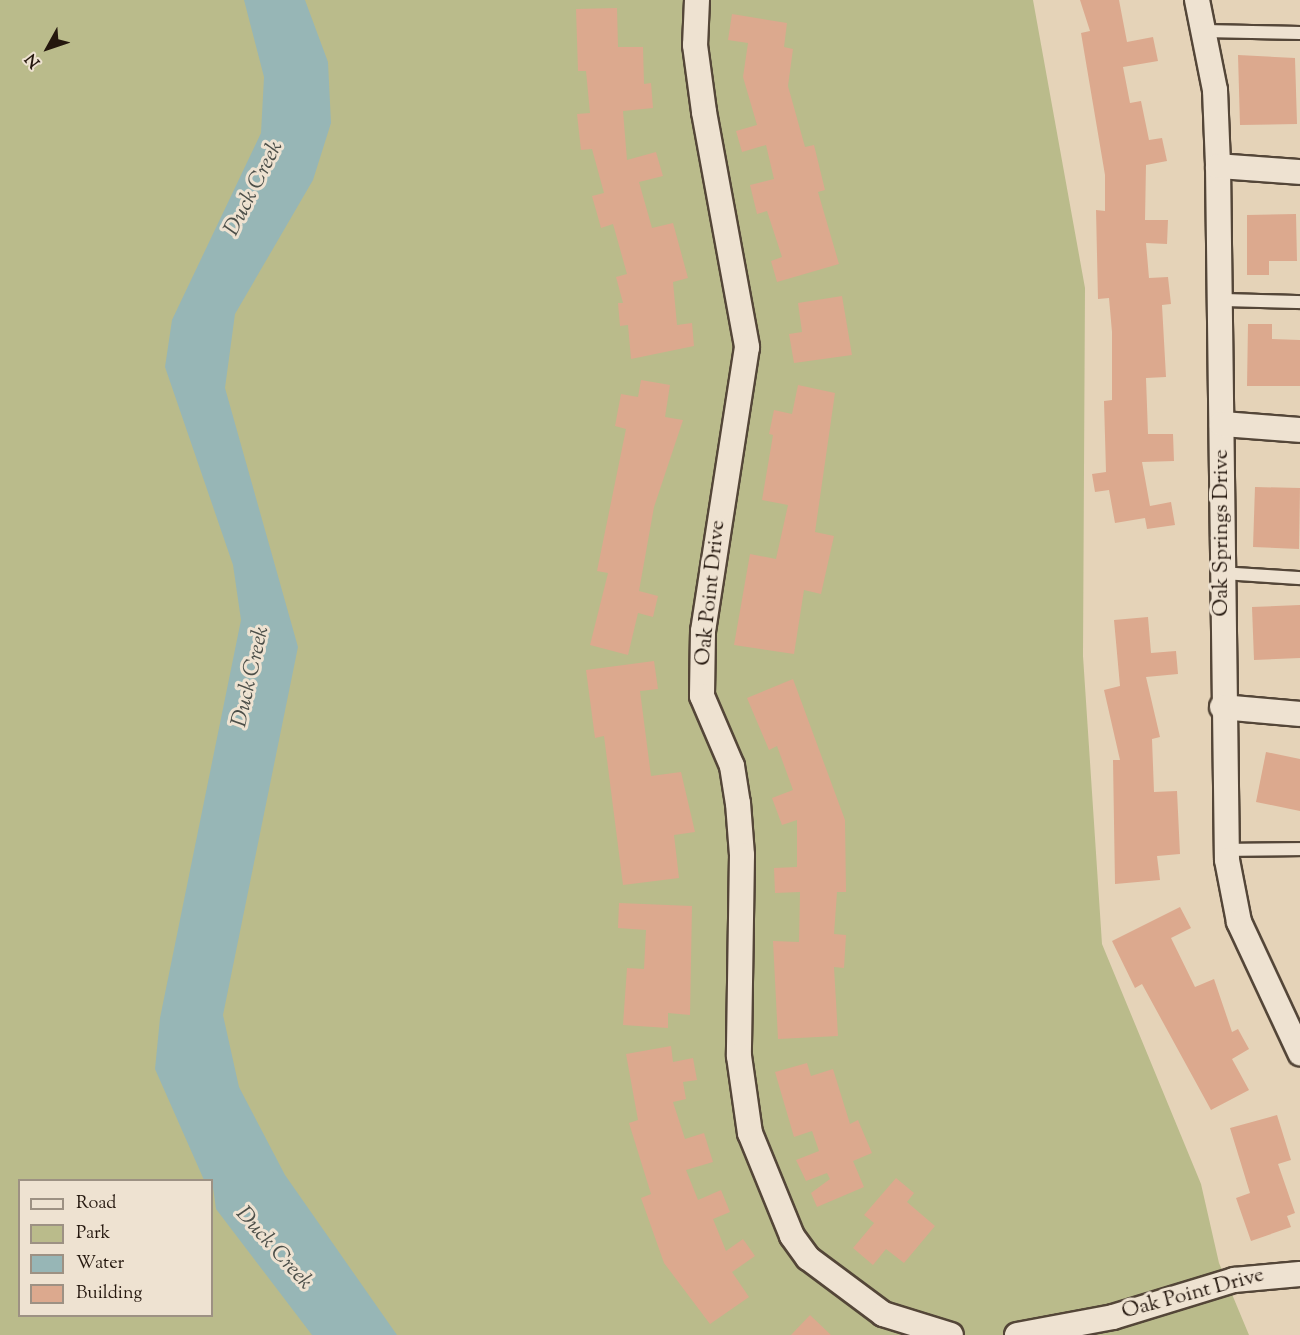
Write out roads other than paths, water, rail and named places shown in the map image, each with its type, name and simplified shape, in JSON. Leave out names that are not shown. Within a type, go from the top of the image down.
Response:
[{"type":"street","name":"Oak Point Drive","points":[[697,0],[695,45],[704,112],[747,346],[703,631],[702,696],[732,766],[738,802],[742,855],[739,1056],[750,1133],[792,1236],[808,1258],[883,1314],[951,1335]]},
{"type":"street","name":"Oak Springs Drive","points":[[1197,0],[1215,90],[1218,166],[1222,424],[1222,707],[1226,850],[1239,922],[1299,1050]]},
{"type":"street","points":[[1218,166],[1300,172]]},
{"type":"street","points":[[1222,424],[1300,430]]},
{"type":"street","points":[[1222,707],[1300,714]]},
{"type":"street","name":"Oak Point Drive","points":[[1017,1335],[1113,1317],[1234,1280],[1300,1274]]},
{"type":"lane","points":[[1204,31],[1300,33]]},
{"type":"lane","points":[[1221,300],[1300,302]]},
{"type":"lane","points":[[1222,573],[1300,578]]},
{"type":"lane","points":[[1226,850],[1300,849]]},
{"type":"water","name":"Duck Creek","points":[[244,0],[305,0],[328,62],[331,123],[313,180],[235,314],[225,388],[298,647],[223,1015],[239,1087],[285,1175],[397,1335],[312,1335],[216,1209],[213,1179],[204,1179],[155,1069],[160,1018],[241,620],[233,565],[165,367],[172,320],[261,133],[264,77]]}]
